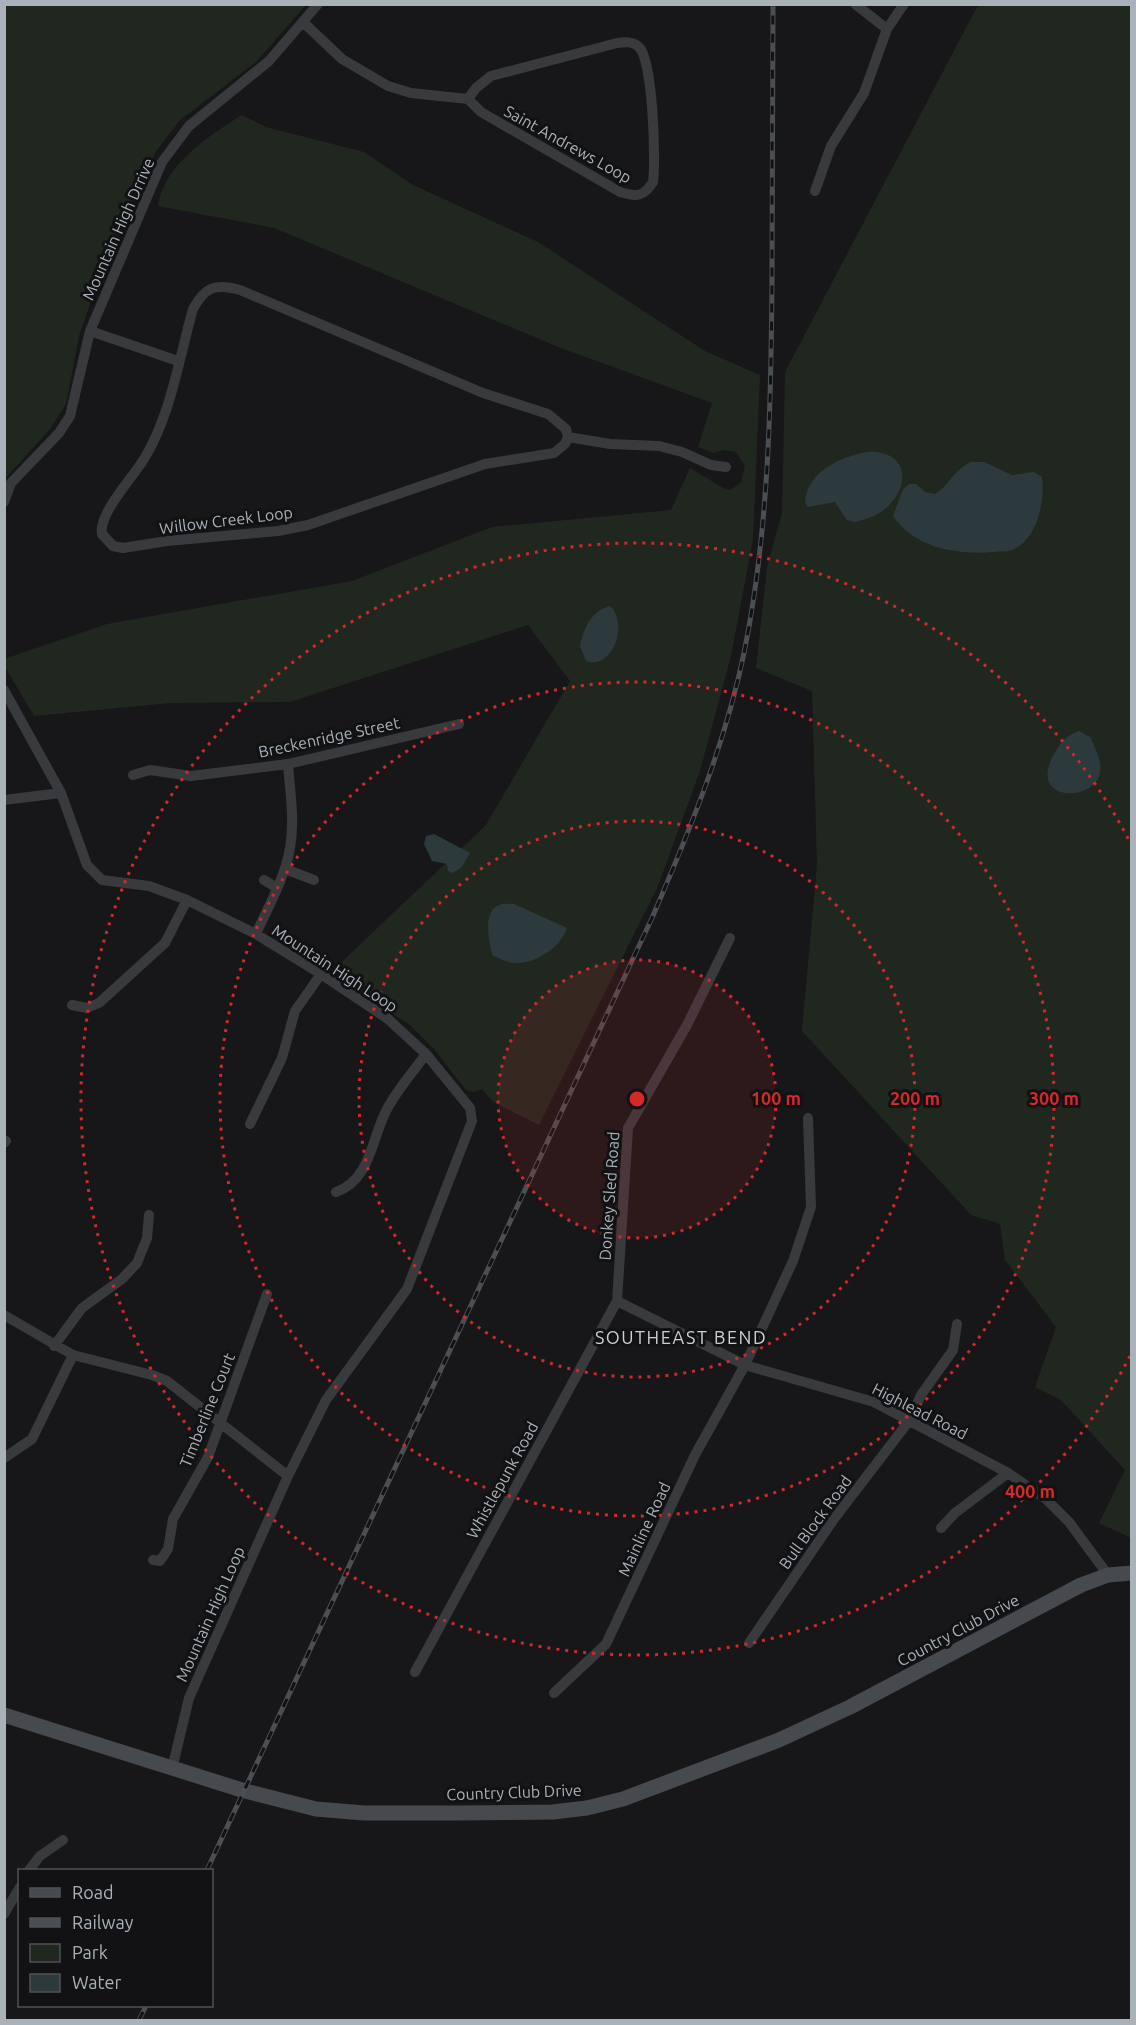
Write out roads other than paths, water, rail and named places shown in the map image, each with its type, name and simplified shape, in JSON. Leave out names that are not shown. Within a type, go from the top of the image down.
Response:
[{"type":"street","name":"Mountain High Drrive","points":[[4,502],[11,483],[59,434],[70,416],[90,331],[146,196],[177,140],[189,126],[269,61],[318,4]]},
{"type":"street","points":[[855,4],[887,29]]},
{"type":"street","points":[[815,191],[831,147],[864,93],[887,29],[904,4]]},
{"type":"street","points":[[304,22],[342,59],[388,86],[411,93],[468,99]]},
{"type":"street","name":"Saint Andrews Loop","points":[[617,43],[632,43],[639,47],[647,61],[652,109],[653,182],[647,192],[640,196],[620,192],[481,112],[468,99],[476,88],[491,76],[617,43]]},
{"type":"street","name":"Willow Creek Loop","points":[[231,287],[483,393],[548,414],[566,429],[568,437],[565,444],[554,453],[485,464],[308,525],[123,548],[113,546],[102,534],[103,520],[157,436],[193,309],[200,296],[209,289],[231,287]]},
{"type":"street","points":[[90,331],[178,361]]},
{"type":"street","points":[[568,437],[610,444],[659,446],[682,452],[711,465],[726,467]]},
{"type":"street","name":"Mountain High Loop","points":[[4,690],[61,793],[87,866],[102,880],[148,886],[187,900],[256,934],[321,974],[388,1019],[426,1054],[470,1108],[472,1121],[407,1289],[326,1400],[288,1476],[189,1698],[172,1769]]},
{"type":"street","name":"Breckenridge Street","points":[[133,776],[150,770],[191,776],[288,764],[459,724]]},
{"type":"street","points":[[256,934],[285,869],[290,848],[292,817],[288,764]]},
{"type":"street","points":[[4,800],[61,793]]},
{"type":"street","points":[[285,869],[314,880]]},
{"type":"street","points":[[264,880],[277,888]]},
{"type":"street","points":[[72,1005],[87,1008],[99,1003],[165,943],[187,900]]},
{"type":"street","name":"Donkey Sled Road","points":[[616,1301],[628,1128],[687,1025],[730,938]]},
{"type":"street","points":[[250,1124],[282,1058],[295,1011],[321,974]]},
{"type":"street","points":[[336,1192],[352,1186],[363,1171],[386,1111],[426,1054]]},
{"type":"street","name":"Mainline Road","points":[[554,1693],[606,1644],[695,1455],[745,1365],[793,1261],[811,1207],[808,1118]]},
{"type":"street","points":[[54,1347],[82,1308],[122,1279],[137,1263],[147,1238],[149,1215]]},
{"type":"street","name":"Timberline Court","points":[[153,1560],[160,1561],[168,1549],[173,1519],[208,1457],[267,1294]]},
{"type":"street","name":"Highlead Road","points":[[616,1301],[745,1365],[874,1402],[1008,1473],[1046,1499],[1069,1522],[1108,1575]]},
{"type":"street","name":"Whistlepunk Road","points":[[415,1672],[616,1301]]},
{"type":"street","points":[[4,1315],[54,1347],[73,1355],[152,1375],[167,1382],[221,1421],[288,1476]]},
{"type":"street","name":"Bull Block Road","points":[[749,1643],[834,1519],[909,1420],[921,1395],[953,1350],[957,1324]]},
{"type":"street","points":[[4,1458],[32,1439],[73,1355]]},
{"type":"street","points":[[941,1528],[955,1514],[1008,1473]]},
{"type":"street","name":"Country Club Drive","points":[[4,1715],[273,1800],[335,1811],[553,1812],[587,1808],[622,1799],[779,1740],[850,1707],[1053,1598],[1108,1575],[1131,1573]]},
{"type":"street","points":[[30,1869],[40,1856],[63,1840]]},
{"type":"street","points":[[4,1914],[18,1890]]},
{"type":"water","points":[[866,452],[881,453],[892,457],[899,464],[902,483],[891,503],[878,514],[855,522],[847,520],[835,502],[808,507],[805,503],[807,492],[818,474],[835,462]]},
{"type":"water","points":[[971,462],[984,462],[1012,475],[1034,472],[1042,477],[1041,506],[1035,526],[1024,542],[1014,549],[979,553],[938,547],[913,536],[893,516],[903,489],[909,484],[916,484],[925,492],[935,494],[959,470]]},
{"type":"water","points":[[610,606],[616,614],[618,623],[615,644],[604,659],[596,662],[586,661],[580,646],[586,627],[593,616],[603,608]]},
{"type":"water","points":[[1079,731],[1090,737],[1099,759],[1100,772],[1096,782],[1087,789],[1077,793],[1066,793],[1056,789],[1049,782],[1048,771],[1053,756],[1061,744],[1070,735]]},
{"type":"water","points":[[434,834],[470,853],[461,868],[452,873],[448,871],[447,864],[432,861],[424,844],[426,836]]},
{"type":"water","points":[[501,904],[514,904],[567,928],[559,942],[547,953],[523,963],[510,962],[493,956],[489,936],[490,914],[494,908]]},
{"type":"railway","points":[[207,1869],[652,918],[692,821],[727,721],[744,653],[752,607],[759,561],[767,468],[772,328],[773,4]]},
{"type":"railway","points":[[139,2020],[146,2007]]},
{"type":"district","name":"SOUTHEAST BEND","points":[[681,1337]]}]
